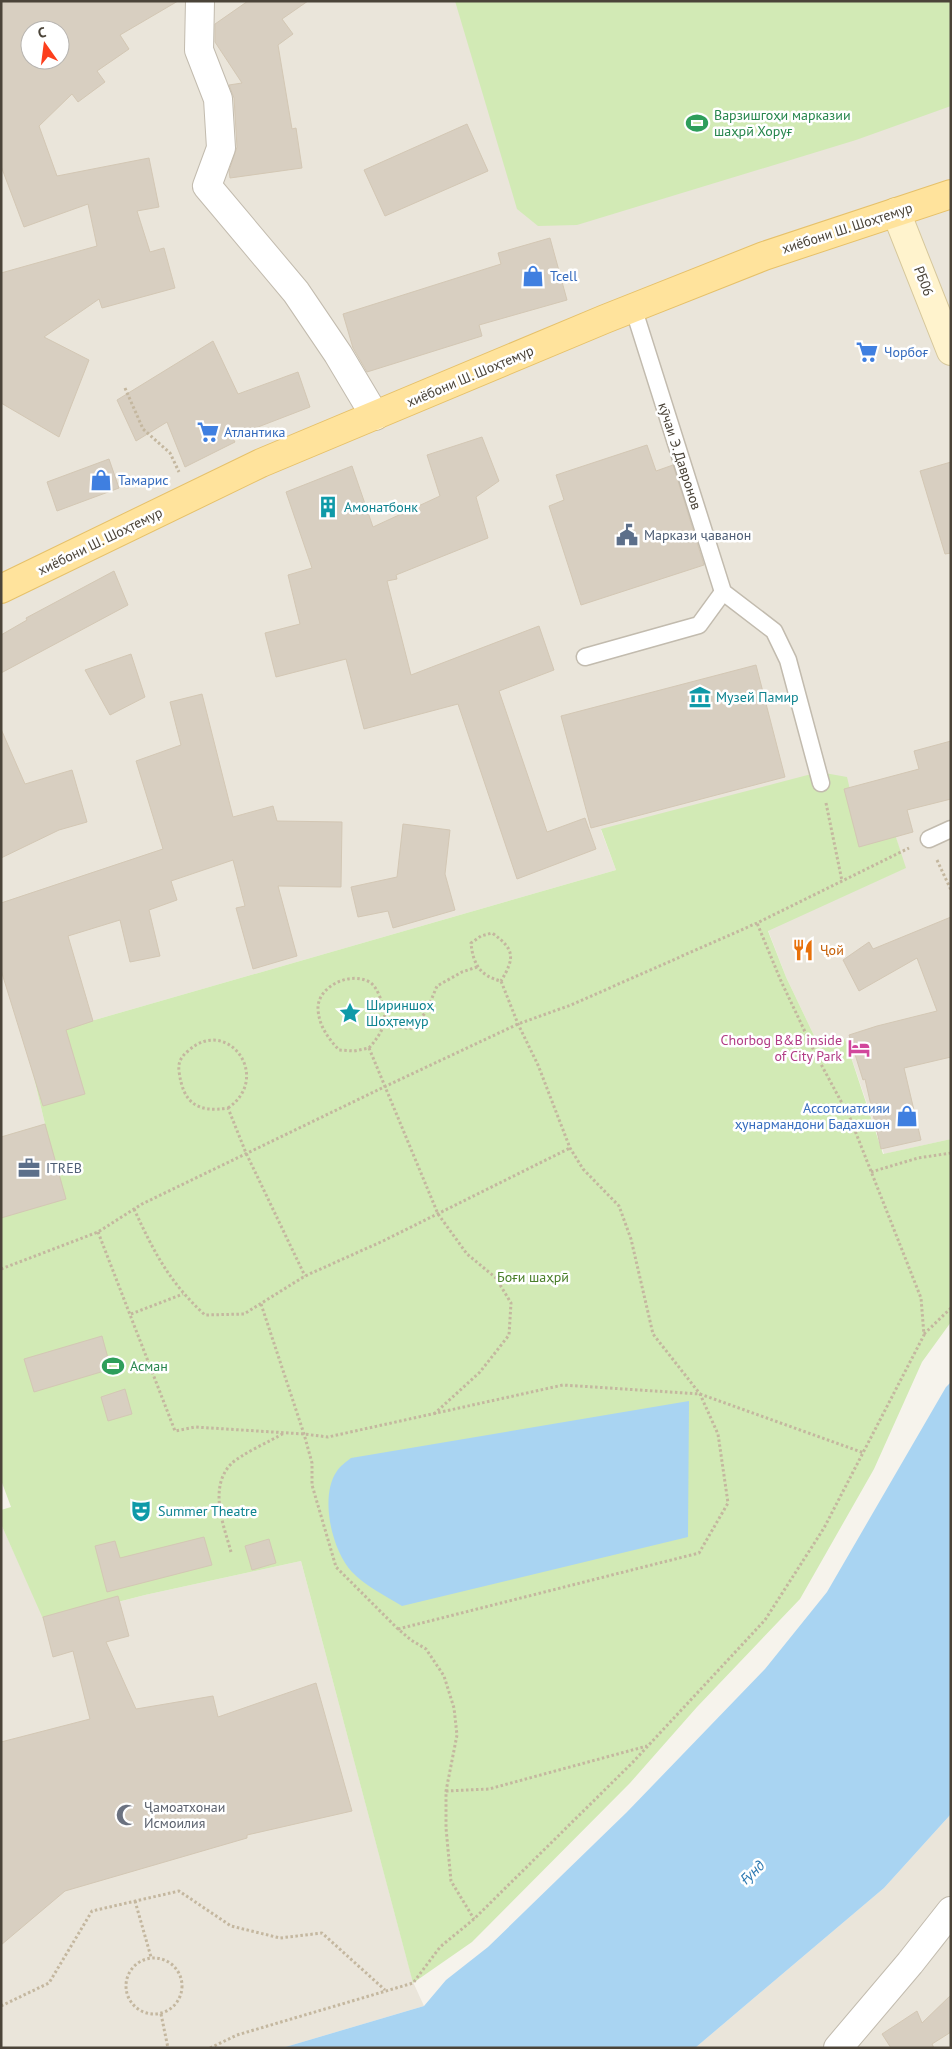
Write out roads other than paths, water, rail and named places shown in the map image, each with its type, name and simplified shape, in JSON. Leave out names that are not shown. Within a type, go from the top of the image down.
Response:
[{"type":"main road","name":"хиёбони Ш. Шоҳтемур","points":[[1,589],[261,463],[633,307],[764,256],[951,194]]},
{"type":"main road","name":"РБ06","points":[[896,212],[951,351]]},
{"type":"street","points":[[200,1],[200,50],[218,99],[221,148],[207,186],[296,292],[338,354],[375,416]]},
{"type":"street","points":[[838,2048],[951,1911]]},
{"type":"lane","name":"кӯчаи Э. Давронов","points":[[633,307],[723,592]]},
{"type":"lane","points":[[585,657],[699,625],[723,592],[774,631],[788,660],[821,783]]},
{"type":"lane","points":[[929,839],[951,830]]},
{"type":"water","name":"Ғунд","points":[[951,1382],[951,1814],[884,1888],[695,2048],[282,2048],[424,2006],[446,1980],[488,1947],[627,1812],[765,1669],[827,1592],[946,1387]]},
{"type":"water","points":[[689,1401],[688,1537],[402,1606],[357,1577],[345,1563],[339,1551],[330,1523],[329,1494],[337,1471],[351,1458]]},
{"type":"place","name":"Варзишгоҳи марказии шаҳрӣ Хоруғ","points":[[697,123]]},
{"type":"place","name":"Tcell","points":[[533,276]]},
{"type":"place","name":"Чорбоғ","points":[[867,352]]},
{"type":"place","name":"Атлантика","points":[[208,432]]},
{"type":"place","name":"Тамарис","points":[[101,480]]},
{"type":"place","name":"Амонатбонк","points":[[328,507]]},
{"type":"place","name":"Маркази ҷаванон","points":[[627,535]]},
{"type":"place","name":"Музей Памир","points":[[700,697]]},
{"type":"place","name":"Ҷой","points":[[803,950]]},
{"type":"place","name":"Шириншоҳ Шоҳтемур","points":[[350,1013]]},
{"type":"place","name":"Chorbog B&B inside of City Park","points":[[859,1048]]},
{"type":"place","name":"Ассотсиатсияи ҳунармандони Бадахшон","points":[[907,1116]]},
{"type":"place","name":"ITREB","points":[[29,1168]]},
{"type":"place","name":"Асман","points":[[113,1366]]},
{"type":"place","name":"Summer Theatre","points":[[141,1511]]},
{"type":"place","name":"Ҷамоатхонаи Исмоилия","points":[[127,1815]]},
{"type":"park label","name":"Боғи шаҳрӣ","points":[[533,1277]]}]
